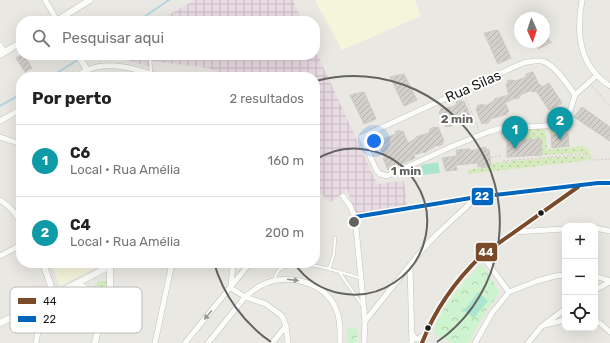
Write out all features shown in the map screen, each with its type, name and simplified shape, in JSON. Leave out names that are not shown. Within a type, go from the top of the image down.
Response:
[{"type":"street","points":[[45,0],[54,16]]},
{"type":"street","points":[[65,16],[90,0]]},
{"type":"street","points":[[577,0],[581,6]]},
{"type":"street","points":[[582,0],[580,24],[581,42],[589,65],[596,76],[610,86]]},
{"type":"street","points":[[0,46],[2,54],[16,45]]},
{"type":"street","points":[[81,60],[87,70]]},
{"type":"street","name":"Rua Silas","points":[[533,61],[545,62],[556,70],[576,95],[570,111],[564,119],[552,125],[501,128],[488,132],[452,146],[387,176],[380,174],[377,171],[361,137],[523,63],[533,61]]},
{"type":"street","points":[[84,72],[96,66],[107,65],[143,72]]},
{"type":"street","points":[[576,95],[596,76]]},
{"type":"street","points":[[0,121],[16,112]]},
{"type":"street","points":[[0,137],[16,142]]},
{"type":"street","points":[[355,217],[477,197],[598,183],[610,183]]},
{"type":"street","points":[[422,343],[436,312],[446,296],[473,264],[514,232],[580,185]]},
{"type":"street","points":[[343,196],[355,217],[365,321],[364,343]]},
{"type":"street","points":[[365,321],[410,266],[415,257],[437,234],[477,197]]},
{"type":"street","points":[[0,200],[8,204],[16,215]]},
{"type":"street","points":[[598,228],[610,230]]},
{"type":"street","points":[[514,232],[562,229]]},
{"type":"street","points":[[0,256],[16,248]]},
{"type":"street","points":[[482,256],[509,292]]},
{"type":"street","points":[[410,266],[412,343]]},
{"type":"street","points":[[45,268],[51,287]]},
{"type":"street","points":[[69,287],[106,268]]},
{"type":"street","points":[[110,268],[110,287]]},
{"type":"street","points":[[155,343],[171,268]]},
{"type":"street","points":[[231,288],[233,268]]},
{"type":"street","points":[[185,343],[246,268]]},
{"type":"street","points":[[475,343],[492,313],[509,292],[537,281],[562,275]]},
{"type":"street","points":[[598,277],[610,282]]},
{"type":"street","points":[[208,343],[245,297],[260,286],[274,281],[292,279],[318,288],[332,301],[340,322],[340,343]]},
{"type":"street","points":[[598,288],[610,282]]},
{"type":"street","points":[[77,283],[82,287]]},
{"type":"street","points":[[231,288],[245,297],[266,304],[282,316],[286,326],[288,343]]},
{"type":"street","points":[[528,343],[541,327],[562,311]]},
{"type":"street","points":[[0,323],[10,318]]},
{"type":"street","points":[[541,327],[562,321]]},
{"type":"street","points":[[598,323],[610,332]]},
{"type":"street","points":[[272,343],[286,326]]},
{"type":"street","points":[[36,343],[38,333]]},
{"type":"street","points":[[95,343],[97,333]]},
{"type":"street","points":[[412,334],[416,339],[426,334]]},
{"type":"lane","points":[[150,60],[151,72]]},
{"type":"lane","points":[[329,269],[334,254],[335,238]]},
{"type":"lane","points":[[320,266],[360,278]]},
{"type":"lane","points":[[274,281],[277,272],[283,268]]},
{"type":"lane","points":[[340,273],[363,306]]},
{"type":"path","points":[[590,82],[610,106]]},
{"type":"path","points":[[466,98],[479,131]]},
{"type":"path","points":[[502,162],[585,154],[593,160],[610,159]]},
{"type":"path","points":[[491,157],[502,156]]},
{"type":"shaded area","points":[[195,0],[293,0],[300,16],[167,16]]},
{"type":"shaded area","points":[[315,0],[415,0],[421,16],[342,50]]},
{"type":"shaded area","points":[[127,60],[320,60],[377,184],[404,181],[407,207],[378,210],[356,216],[347,189],[330,203],[320,192],[320,72],[216,72],[209,68],[152,61],[150,67]]},
{"type":"shaded area","points":[[52,268],[96,268],[60,286]]},
{"type":"green space","points":[[565,125],[568,133],[551,135],[549,131]]},
{"type":"green space","points":[[545,127],[547,150],[582,146],[588,149],[592,158],[584,153],[542,155],[541,139],[524,140],[523,133],[501,134],[501,128]]},
{"type":"green space","points":[[584,155],[592,160],[468,174],[467,170],[491,166],[492,163]]},
{"type":"green space","points":[[438,162],[440,173],[422,175],[421,165]]},
{"type":"green space","points":[[481,264],[500,292],[486,311],[468,343],[452,343],[433,333],[441,314],[447,305]]},
{"type":"green space","points":[[100,281],[108,283],[108,287],[94,287]]},
{"type":"green space","points":[[478,292],[488,301],[474,318],[464,311]]},
{"type":"green space","points":[[357,328],[357,343],[347,343],[347,329]]},
{"type":"building","points":[[498,30],[511,58],[498,64],[484,33]]},
{"type":"building","points":[[17,60],[27,60],[32,68],[25,72]]},
{"type":"building","points":[[533,72],[539,85],[540,84],[542,87],[549,83],[562,103],[549,110],[536,91],[529,91],[520,95],[520,97],[505,103],[509,111],[507,114],[490,119],[490,121],[486,124],[485,122],[482,124],[476,109],[478,108],[477,106],[482,104],[486,106],[495,100],[494,99],[509,95],[506,84],[508,83],[507,81],[516,81],[526,77],[526,74]]},
{"type":"building","points":[[404,74],[417,100],[404,106],[390,77]]},
{"type":"building","points":[[364,92],[376,119],[364,124],[350,95]]},
{"type":"building","points":[[461,100],[462,102],[464,101],[470,115],[468,116],[469,117],[446,127],[439,112],[441,111],[440,109],[452,107],[457,104],[456,102]]},
{"type":"building","points":[[582,107],[610,127],[610,141],[574,117]]},
{"type":"building","points":[[438,127],[444,141],[442,142],[443,144],[437,145],[424,153],[414,155],[415,158],[388,170],[383,158],[385,157],[377,141],[396,134],[395,132],[400,130],[400,132],[403,131],[408,143],[416,137],[429,133],[430,129]]},
{"type":"building","points":[[568,133],[569,146],[552,148],[551,135]]},
{"type":"building","points":[[541,139],[542,155],[507,157],[507,141]]},
{"type":"building","points":[[486,147],[486,150],[489,149],[491,166],[482,168],[481,166],[478,167],[478,163],[456,165],[457,170],[446,171],[442,158],[457,156],[456,150],[470,149],[470,151]]},
{"type":"waterway","points":[[145,16],[169,0]]},
{"type":"waterway","points":[[58,72],[78,60]]},
{"type":"waterway","points":[[0,106],[16,97]]},
{"type":"transit line","name":"22","points":[[355,217],[477,197],[598,183],[610,183]]},
{"type":"transit line","name":"44","points":[[422,343],[433,318],[447,296],[472,265],[482,255],[578,187]]},
{"type":"place","name":"C4","points":[[560,140]]},
{"type":"place","name":"C6","points":[[515,149]]}]
